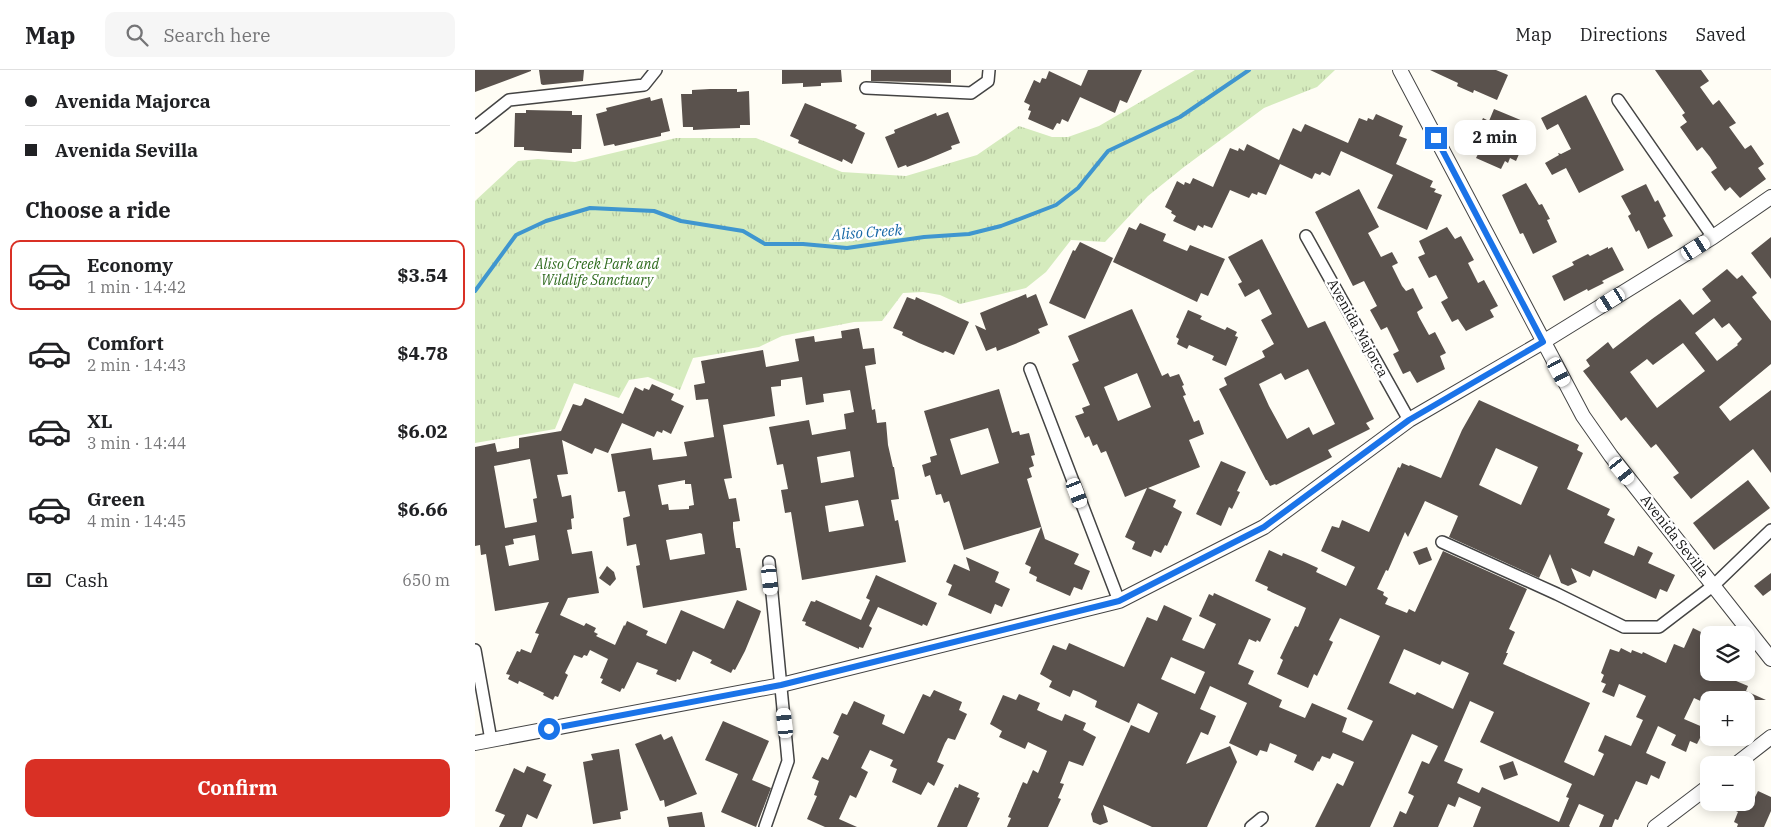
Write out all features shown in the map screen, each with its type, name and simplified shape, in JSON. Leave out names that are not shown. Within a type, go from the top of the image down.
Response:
[{"type":"street","points":[[475,127],[509,100],[644,85],[656,70]]},
{"type":"street","name":"Avenida Sevilla","points":[[1400,70],[1583,416],[1611,456],[1771,659]]},
{"type":"street","points":[[866,88],[971,93],[989,76]]},
{"type":"street","points":[[1617,100],[1713,238]]},
{"type":"street","points":[[475,743],[781,685],[1119,601],[1264,527],[1409,420],[1543,342],[1713,238],[1771,197]]},
{"type":"street","name":"Avenida Majorca","points":[[1306,236],[1409,420]]},
{"type":"street","points":[[1030,369],[1119,601]]},
{"type":"street","name":"Avenida Sevilla","points":[[1442,542],[1557,594],[1624,627],[1659,627],[1713,585],[1771,530]]},
{"type":"street","points":[[765,827],[788,761],[769,562]]},
{"type":"street","points":[[475,650],[491,740]]},
{"type":"street","points":[[1747,756],[1771,737]]},
{"type":"street","points":[[1655,827],[1700,793]]},
{"type":"street","points":[[1251,827],[1262,818]]},
{"type":"green space","name":"Aliso Creek Park and Wildlife Sanctuary","points":[[1195,70],[1335,70],[1317,87],[1264,108],[1184,167],[1148,196],[1105,242],[1071,240],[1046,272],[1026,288],[960,304],[940,295],[923,292],[903,293],[882,321],[854,322],[782,336],[759,347],[693,358],[680,390],[648,377],[629,380],[619,398],[574,383],[555,429],[475,443],[475,201],[518,161],[538,159],[575,162],[676,138],[756,138],[842,172],[906,176],[977,155],[1019,126],[1052,137],[1068,137],[1099,126]]},
{"type":"building","points":[[475,70],[531,70],[531,71],[475,92]]},
{"type":"building","points":[[539,70],[584,70],[583,81],[543,85],[541,84]]},
{"type":"building","points":[[782,70],[841,70],[842,82],[821,83],[821,86],[803,87],[803,83],[782,84]]},
{"type":"building","points":[[871,70],[951,70],[951,83],[871,81]]},
{"type":"building","points":[[1088,70],[1142,70],[1127,103],[1120,100],[1115,113],[1080,97],[1068,122],[1062,119],[1060,124],[1057,123],[1053,130],[1028,119],[1031,111],[1028,110],[1030,105],[1024,102],[1034,80],[1040,83],[1042,78],[1046,79],[1049,71],[1081,86]]},
{"type":"building","points":[[1430,70],[1496,70],[1508,75],[1497,100],[1474,90],[1473,93],[1457,86],[1458,83]]},
{"type":"building","points":[[1655,70],[1701,70],[1709,81],[1700,87],[1713,105],[1719,100],[1736,123],[1729,127],[1745,149],[1751,145],[1764,164],[1758,168],[1766,179],[1740,198],[1730,187],[1725,191],[1711,172],[1717,168],[1710,157],[1702,147],[1697,151],[1680,127],[1687,122],[1682,115],[1685,113]]},
{"type":"building","points":[[737,89],[737,92],[749,91],[750,125],[740,125],[740,128],[693,130],[693,127],[683,127],[681,94],[692,94],[692,90]]},
{"type":"building","points":[[1586,95],[1624,170],[1579,193],[1566,168],[1552,175],[1545,163],[1559,155],[1558,153],[1561,154],[1571,149],[1558,124],[1547,130],[1541,118]]},
{"type":"building","points":[[650,97],[651,101],[662,98],[670,131],[661,133],[661,136],[615,146],[614,144],[604,146],[596,114],[607,111],[606,108]]},
{"type":"building","points":[[805,103],[857,125],[855,128],[865,133],[852,164],[843,159],[842,162],[798,143],[799,140],[790,136]]},
{"type":"building","points":[[1494,109],[1523,121],[1520,136],[1526,138],[1516,161],[1510,158],[1508,163],[1505,161],[1501,169],[1476,158],[1480,150],[1476,148],[1478,143],[1473,141],[1483,118],[1489,121]]},
{"type":"building","points":[[526,110],[572,111],[572,115],[582,115],[581,149],[572,149],[572,153],[524,150],[524,147],[514,147],[515,113],[526,113]]},
{"type":"building","points":[[948,112],[960,143],[951,146],[952,149],[926,160],[907,167],[906,165],[898,168],[885,137],[895,133],[894,130],[936,113],[937,116]]},
{"type":"building","points":[[1376,114],[1403,126],[1399,136],[1407,139],[1396,164],[1433,181],[1430,187],[1436,189],[1434,192],[1442,195],[1427,230],[1377,208],[1393,175],[1341,151],[1330,176],[1322,172],[1320,175],[1315,173],[1312,179],[1280,164],[1266,195],[1258,192],[1257,195],[1252,193],[1249,198],[1230,190],[1212,228],[1204,225],[1203,228],[1198,225],[1195,231],[1173,221],[1176,216],[1165,207],[1177,181],[1184,185],[1185,182],[1190,184],[1193,178],[1213,187],[1230,148],[1238,151],[1239,148],[1244,151],[1247,144],[1279,160],[1293,128],[1301,132],[1305,124],[1348,143],[1359,118],[1367,121],[1368,118],[1373,120]]},
{"type":"building","points":[[1526,183],[1539,205],[1542,204],[1550,219],[1547,220],[1557,242],[1533,254],[1523,233],[1520,234],[1502,195]]},
{"type":"building","points":[[1646,184],[1655,202],[1658,200],[1666,216],[1663,218],[1673,236],[1648,249],[1639,230],[1636,232],[1628,216],[1631,214],[1621,196]]},
{"type":"building","points":[[1359,189],[1379,227],[1368,233],[1381,257],[1392,252],[1398,263],[1392,266],[1402,286],[1406,291],[1413,288],[1423,308],[1417,312],[1419,317],[1429,335],[1435,332],[1446,353],[1440,356],[1445,369],[1417,383],[1410,371],[1403,374],[1393,354],[1399,351],[1387,327],[1381,330],[1370,310],[1377,306],[1364,281],[1353,286],[1315,212]]},
{"type":"building","points":[[1140,223],[1166,234],[1163,241],[1187,251],[1190,245],[1225,259],[1208,296],[1201,293],[1197,302],[1113,262],[1129,227],[1136,230]]},
{"type":"building","points":[[1447,227],[1455,239],[1461,236],[1474,260],[1468,263],[1478,283],[1484,280],[1498,306],[1490,310],[1494,317],[1466,331],[1458,319],[1452,322],[1441,302],[1448,298],[1436,275],[1429,278],[1418,257],[1425,254],[1419,241]]},
{"type":"building","points":[[1771,237],[1771,279],[1751,253]]},
{"type":"building","points":[[1262,239],[1308,328],[1325,321],[1374,419],[1366,423],[1370,429],[1328,450],[1332,457],[1276,485],[1270,486],[1266,480],[1219,389],[1227,385],[1224,378],[1265,357],[1262,351],[1274,344],[1261,320],[1272,314],[1259,289],[1245,297],[1238,284],[1242,282],[1228,257]],"holes":[[[1308,369],[1335,424],[1313,435],[1309,427],[1287,439],[1259,384],[1281,373],[1285,380]]]},
{"type":"building","points":[[1080,242],[1113,258],[1085,319],[1049,303],[1073,250],[1075,251]]},
{"type":"building","points":[[1608,247],[1608,249],[1612,247],[1624,270],[1602,281],[1604,283],[1588,291],[1587,289],[1564,301],[1552,276],[1574,265],[1572,262]]},
{"type":"building","points":[[1727,269],[1737,279],[1742,275],[1757,293],[1752,297],[1771,321],[1771,364],[1719,407],[1730,421],[1771,390],[1771,473],[1753,449],[1691,499],[1673,477],[1679,473],[1656,444],[1651,448],[1626,417],[1621,421],[1583,371],[1590,366],[1586,360],[1608,342],[1613,349],[1680,299],[1693,315],[1711,301],[1702,289]],"holes":[[[1714,318],[1722,328],[1729,323],[1742,339],[1738,345],[1717,361],[1695,333]],[[1683,343],[1705,371],[1657,408],[1630,372],[1647,359],[1653,365]]]},
{"type":"building","points":[[1026,294],[1027,298],[1036,294],[1048,325],[1038,329],[1040,333],[1015,344],[997,351],[996,347],[986,351],[975,325],[986,330],[980,313]]},
{"type":"building","points":[[907,297],[915,300],[916,297],[969,322],[954,355],[945,351],[943,353],[919,343],[902,335],[903,332],[893,328]]},
{"type":"building","points":[[1132,309],[1162,376],[1168,373],[1170,377],[1179,374],[1186,395],[1183,396],[1194,422],[1199,420],[1204,434],[1189,440],[1200,467],[1148,488],[1176,500],[1173,507],[1182,512],[1167,546],[1165,545],[1161,553],[1154,550],[1151,557],[1132,549],[1135,542],[1125,537],[1147,488],[1125,497],[1106,451],[1101,453],[1097,444],[1093,446],[1089,436],[1085,438],[1075,416],[1084,413],[1082,408],[1090,405],[1072,364],[1079,361],[1068,336]],"holes":[[[1137,373],[1151,407],[1118,421],[1104,387]]]},
{"type":"building","points":[[1188,310],[1202,316],[1200,319],[1225,330],[1227,327],[1237,332],[1235,336],[1238,337],[1226,366],[1212,360],[1214,356],[1189,345],[1187,349],[1177,344],[1179,339],[1176,337]]},
{"type":"building","points":[[859,328],[863,349],[874,348],[876,364],[865,366],[872,410],[875,409],[877,423],[886,422],[888,445],[899,499],[891,500],[895,521],[898,520],[906,562],[802,580],[791,512],[785,513],[781,490],[788,489],[783,464],[777,465],[769,427],[809,420],[812,435],[846,429],[844,414],[854,412],[850,390],[823,394],[824,402],[806,405],[802,377],[781,380],[781,386],[771,387],[775,416],[723,425],[732,478],[724,479],[729,499],[736,498],[740,521],[733,522],[733,528],[736,548],[740,548],[747,590],[643,608],[636,566],[640,565],[636,544],[627,546],[623,518],[630,516],[625,491],[618,492],[611,454],[651,448],[653,460],[687,456],[684,442],[714,437],[708,399],[696,400],[694,385],[705,383],[701,361],[763,350],[766,367],[799,361],[795,339],[814,336],[815,342],[842,338],[841,331]],"holes":[[[850,451],[854,477],[821,483],[817,457]],[[685,480],[685,484],[691,484],[694,505],[689,506],[689,509],[669,510],[668,504],[662,505],[658,485]],[[858,500],[864,526],[829,532],[825,506]],[[700,533],[702,534],[705,554],[670,560],[666,540]]]},
{"type":"building","points":[[652,384],[674,394],[671,400],[684,406],[671,434],[663,430],[662,433],[657,431],[654,437],[622,423],[608,453],[595,448],[592,454],[562,440],[568,474],[557,475],[562,497],[571,495],[574,518],[571,519],[572,529],[567,530],[572,554],[592,551],[599,593],[568,598],[560,615],[584,626],[586,623],[596,628],[594,632],[598,634],[596,636],[615,645],[627,621],[648,631],[646,635],[666,644],[681,610],[724,629],[737,600],[761,611],[745,651],[735,670],[733,669],[731,673],[710,663],[712,660],[693,651],[680,680],[677,679],[676,682],[656,674],[658,670],[637,662],[624,689],[622,688],[620,692],[601,683],[603,679],[600,678],[608,659],[590,650],[587,656],[584,655],[582,658],[574,655],[565,673],[568,675],[558,697],[555,696],[553,700],[543,695],[544,693],[519,681],[518,684],[508,679],[510,675],[506,674],[517,651],[520,652],[521,649],[531,653],[539,634],[535,633],[549,602],[495,611],[486,554],[481,555],[480,545],[475,546],[475,447],[495,443],[497,452],[519,448],[519,438],[561,431],[573,404],[582,405],[585,398],[623,414],[635,387],[643,391],[644,388],[649,390]],"holes":[[[530,459],[537,498],[533,499],[537,522],[505,528],[494,466]],[[535,535],[539,560],[509,566],[505,546],[514,544],[513,539]]]},
{"type":"building","points":[[999,389],[1012,433],[1019,431],[1020,435],[1029,433],[1035,455],[1031,456],[1034,466],[1029,468],[1032,477],[1027,479],[1045,539],[1079,554],[1074,564],[1090,571],[1082,590],[1074,587],[1070,596],[1036,581],[1037,577],[1029,573],[1031,567],[1025,564],[1041,527],[964,550],[949,501],[944,503],[941,494],[936,495],[930,475],[925,477],[922,465],[931,462],[930,457],[937,455],[924,411]],"holes":[[[988,428],[999,463],[961,475],[950,439]]]},
{"type":"building","points":[[1479,400],[1579,445],[1577,450],[1583,453],[1567,489],[1610,509],[1607,515],[1615,519],[1604,543],[1634,556],[1638,546],[1653,553],[1648,563],[1675,575],[1667,592],[1660,589],[1656,599],[1593,570],[1590,577],[1571,568],[1577,582],[1568,586],[1561,583],[1550,554],[1539,578],[1449,537],[1458,516],[1425,501],[1408,537],[1405,532],[1388,571],[1386,570],[1377,589],[1384,592],[1383,595],[1388,598],[1385,604],[1407,613],[1409,609],[1415,612],[1443,551],[1527,589],[1509,629],[1515,632],[1503,664],[1590,703],[1564,762],[1594,776],[1604,754],[1598,751],[1605,735],[1631,746],[1643,720],[1636,717],[1646,696],[1619,684],[1614,697],[1602,692],[1606,684],[1601,682],[1604,675],[1601,673],[1610,649],[1619,652],[1621,648],[1631,653],[1632,650],[1642,654],[1643,652],[1666,663],[1674,644],[1684,648],[1693,628],[1700,632],[1700,681],[1736,681],[1748,686],[1746,691],[1700,691],[1700,701],[1694,698],[1684,719],[1700,726],[1700,738],[1697,744],[1690,741],[1686,752],[1671,745],[1676,735],[1658,726],[1646,753],[1666,762],[1659,779],[1651,775],[1647,785],[1636,781],[1618,820],[1615,819],[1612,827],[1599,827],[1604,815],[1579,804],[1570,827],[1473,827],[1481,807],[1459,797],[1455,807],[1448,804],[1438,827],[1393,827],[1400,811],[1406,814],[1414,796],[1408,793],[1422,761],[1429,764],[1438,746],[1412,734],[1370,827],[1315,827],[1337,783],[1343,786],[1354,762],[1333,753],[1330,759],[1322,756],[1313,771],[1294,762],[1297,755],[1270,743],[1267,752],[1260,750],[1257,756],[1229,743],[1247,703],[1210,686],[1200,709],[1216,716],[1208,735],[1201,732],[1186,764],[1230,746],[1237,762],[1207,827],[1152,827],[1103,805],[1108,822],[1100,825],[1093,822],[1091,814],[1131,725],[1149,733],[1158,713],[1138,703],[1129,723],[1095,707],[1097,701],[1079,692],[1073,690],[1070,697],[1049,687],[1052,681],[1040,674],[1053,645],[1066,650],[1069,643],[1124,667],[1147,617],[1157,621],[1164,605],[1192,618],[1182,640],[1204,649],[1216,624],[1199,616],[1209,594],[1213,596],[1214,593],[1271,619],[1260,642],[1249,639],[1238,664],[1254,671],[1248,684],[1282,700],[1279,707],[1305,718],[1312,703],[1347,718],[1342,732],[1363,741],[1373,721],[1347,709],[1380,636],[1340,618],[1329,640],[1333,642],[1317,676],[1314,674],[1308,688],[1277,674],[1283,660],[1280,658],[1295,626],[1298,627],[1306,608],[1267,590],[1268,587],[1255,581],[1269,550],[1282,556],[1283,553],[1318,568],[1316,572],[1346,586],[1355,567],[1321,551],[1332,526],[1339,528],[1342,520],[1369,532],[1398,467],[1400,468],[1402,463],[1441,478],[1462,430]],"holes":[[[1496,448],[1538,467],[1521,505],[1479,485]],[[1404,649],[1440,665],[1442,661],[1469,673],[1453,709],[1417,692],[1415,695],[1389,683]],[[1171,657],[1205,672],[1195,694],[1161,679]],[[1470,701],[1494,712],[1480,742],[1572,784],[1566,797],[1569,798],[1559,822],[1482,787],[1479,793],[1457,783],[1463,769],[1444,761]]]},
{"type":"building","points":[[1221,461],[1246,472],[1237,491],[1240,492],[1232,509],[1229,507],[1221,526],[1196,514]]},
{"type":"building","points":[[1748,480],[1770,508],[1714,550],[1693,523]]},
{"type":"building","points":[[1427,547],[1432,560],[1419,565],[1413,552]]},
{"type":"building","points":[[966,557],[999,572],[995,582],[1010,589],[1002,607],[995,604],[991,614],[948,595],[952,585],[946,582],[954,564],[970,571]]},
{"type":"building","points":[[607,566],[614,572],[616,579],[610,586],[599,578]]},
{"type":"building","points":[[1771,573],[1771,590],[1763,596],[1754,586]]},
{"type":"building","points":[[876,575],[937,603],[927,626],[923,624],[922,626],[878,607],[869,626],[872,628],[863,648],[859,647],[859,649],[805,625],[806,622],[802,621],[811,601],[815,602],[816,600],[861,620],[870,600],[866,598]]},
{"type":"building","points":[[934,690],[962,702],[959,710],[967,714],[955,740],[948,738],[945,743],[937,762],[944,765],[934,786],[928,782],[921,795],[892,782],[897,769],[890,766],[893,760],[870,750],[861,768],[868,772],[856,798],[850,795],[839,819],[857,827],[825,827],[807,819],[817,796],[814,795],[819,781],[812,778],[822,757],[828,760],[839,736],[833,733],[842,713],[847,715],[854,701],[885,715],[882,724],[904,734],[923,694],[930,697]]},
{"type":"building","points":[[1019,694],[1040,703],[1037,710],[1050,716],[1062,721],[1065,714],[1086,723],[1083,730],[1096,737],[1083,766],[1069,761],[1060,783],[1064,784],[1058,798],[1061,799],[1048,827],[1007,827],[1011,818],[1008,817],[1023,782],[1027,784],[1033,770],[1038,773],[1047,751],[1028,742],[1025,749],[999,737],[1002,731],[990,724],[1003,695],[1016,700]]},
{"type":"building","points":[[1755,695],[1766,700],[1755,700]]},
{"type":"building","points":[[723,721],[769,741],[752,780],[771,788],[756,827],[721,812],[738,774],[705,760]]},
{"type":"building","points":[[661,734],[664,740],[672,736],[697,794],[665,807],[664,800],[660,801],[635,744]]},
{"type":"building","points":[[619,749],[628,810],[620,812],[621,819],[593,824],[583,762],[593,760],[591,754]]},
{"type":"building","points":[[1513,761],[1518,775],[1504,780],[1499,766]]},
{"type":"building","points":[[527,766],[546,774],[543,781],[552,785],[537,819],[527,814],[522,827],[499,827],[505,815],[495,811],[514,768],[524,773]]},
{"type":"building","points":[[959,784],[979,793],[977,797],[980,798],[967,827],[937,827],[955,787],[958,788]]},
{"type":"building","points":[[1758,791],[1771,797],[1771,811],[1764,827],[1737,827],[1738,824],[1734,822],[1738,812],[1736,811],[1755,811],[1755,797]]},
{"type":"building","points":[[702,812],[705,827],[669,827],[667,817]]},
{"type":"waterway","name":"Aliso Creek","points":[[475,291],[516,235],[546,221],[590,208],[654,211],[681,221],[743,231],[765,244],[803,244],[847,248],[924,237],[969,234],[1001,226],[1056,205],[1078,188],[1108,151],[1180,117],[1249,70]]},
{"type":"route","points":[[549,729],[781,685],[1119,601],[1264,527],[1409,420],[1543,342],[1436,138]]}]
